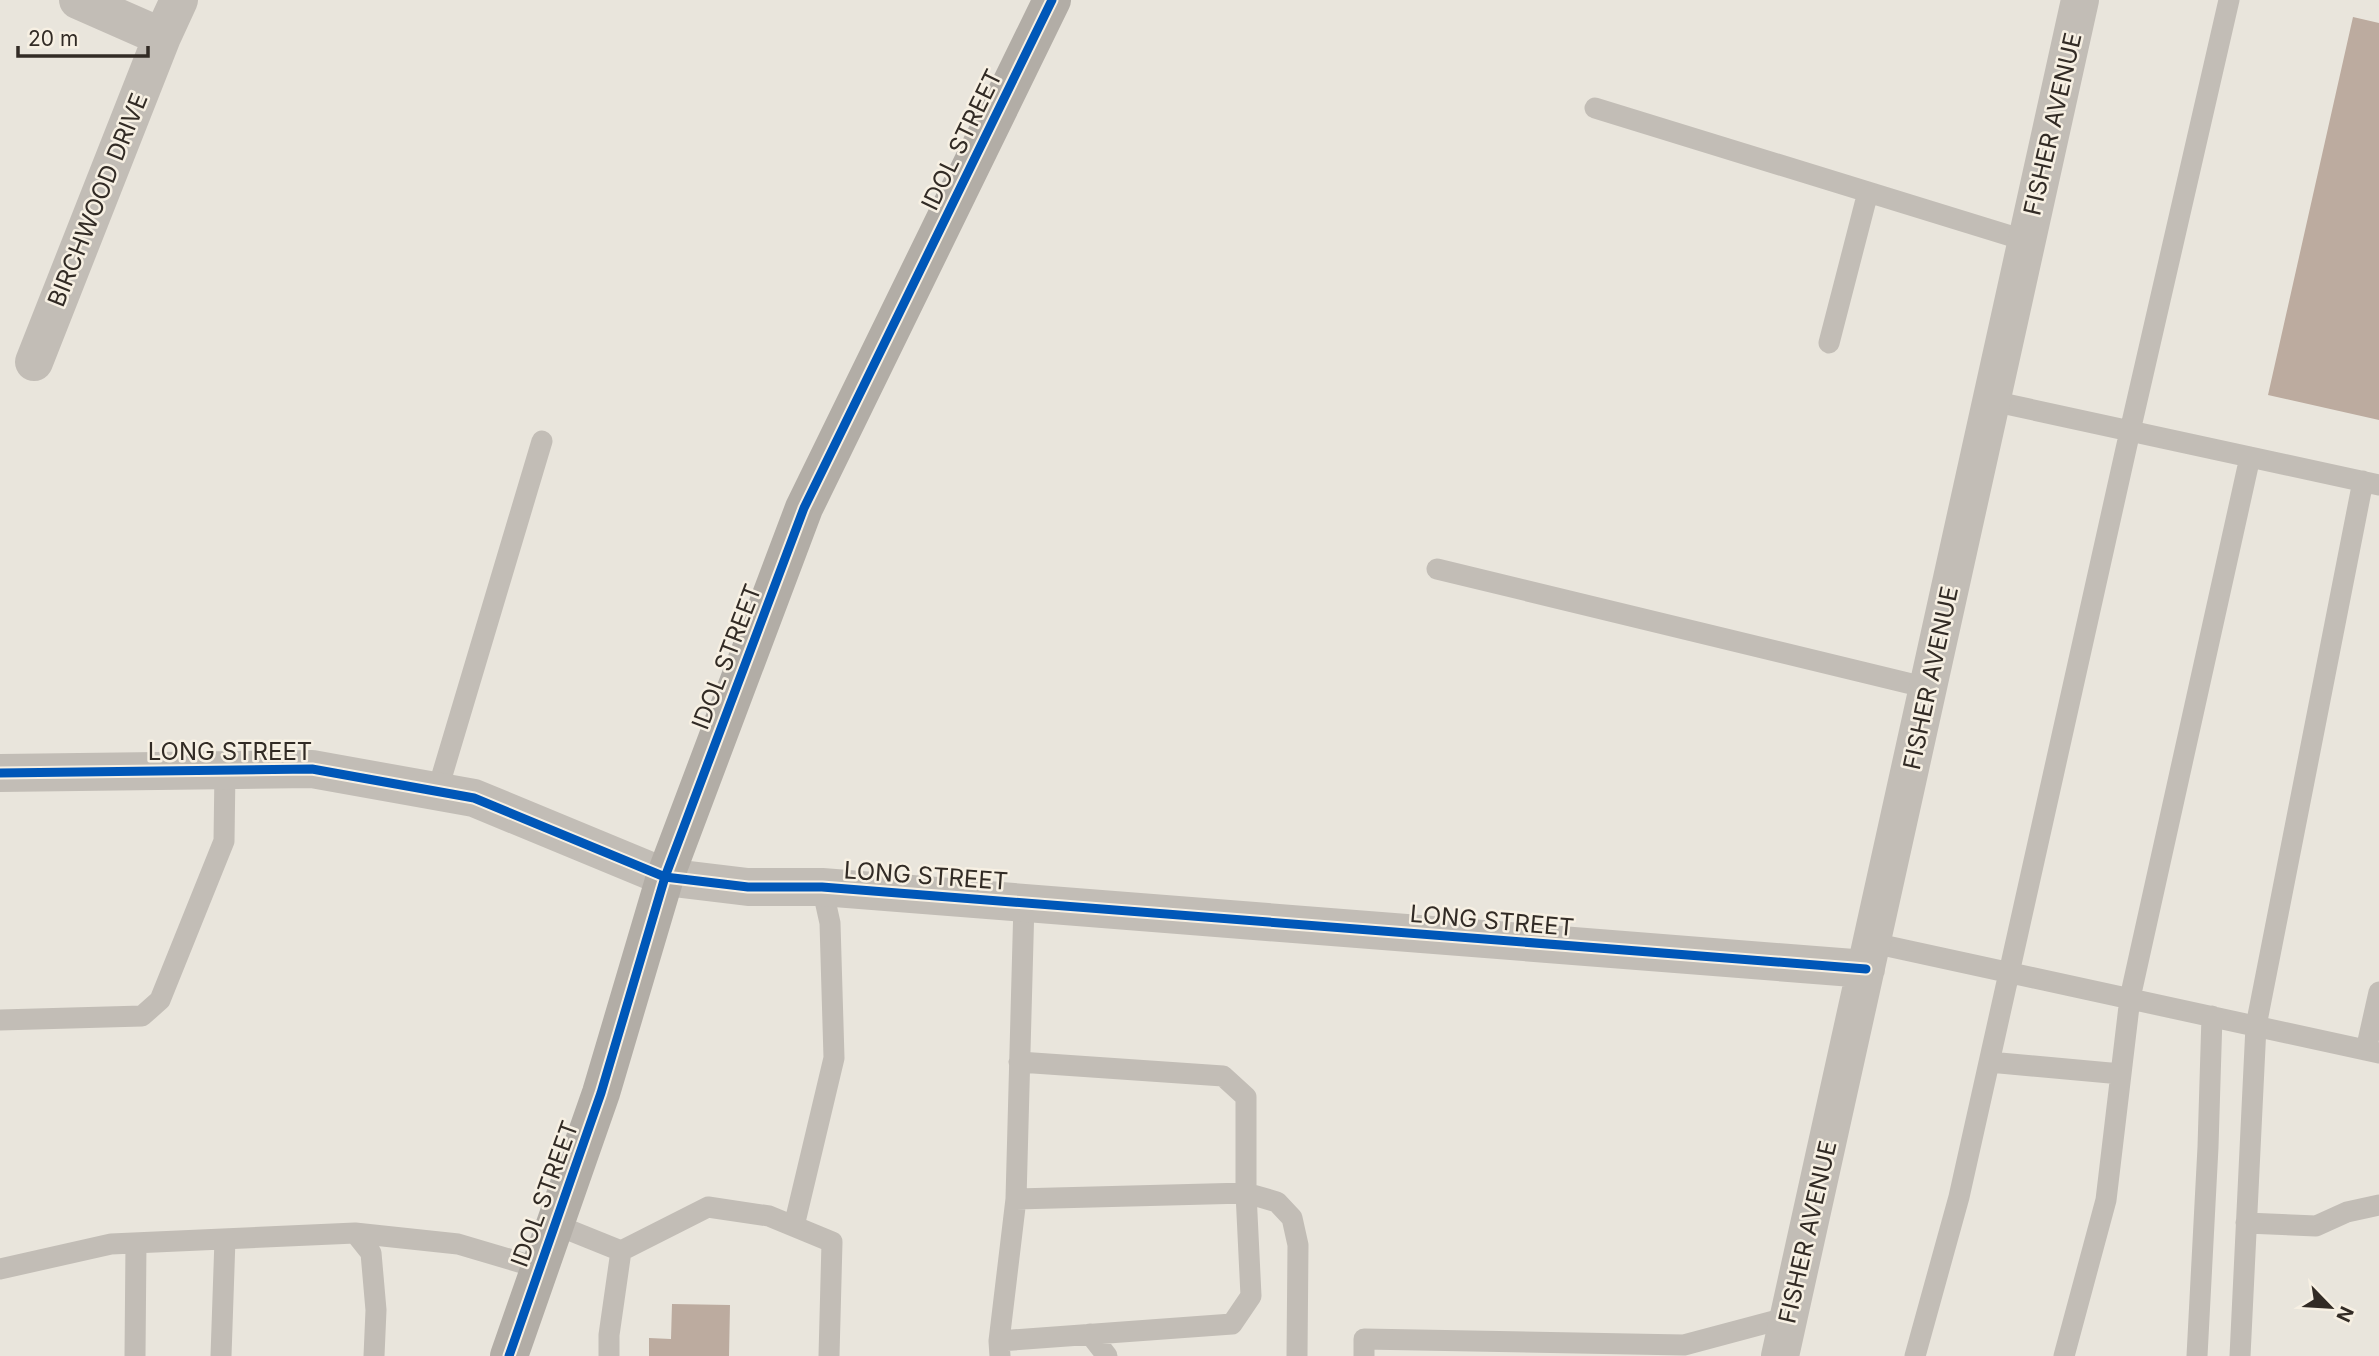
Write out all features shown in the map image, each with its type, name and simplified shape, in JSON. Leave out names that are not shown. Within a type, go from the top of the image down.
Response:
[{"type":"street","points":[[78,0],[162,37]]},
{"type":"street","name":"BIRCHWOOD DRIVE","points":[[34,362],[179,0]]},
{"type":"street","name":"IDOL STREET","points":[[509,1356],[601,1093],[665,877],[804,509],[1052,0]]},
{"type":"street","name":"FISHER AVENUE","points":[[1780,1356],[2080,0]]},
{"type":"street","name":"LONG STREET","points":[[0,773],[312,769],[474,798],[665,877],[748,887],[822,887],[1024,903],[1869,956]]},
{"type":"lane","points":[[1915,1356],[1959,1197],[2229,0]]},
{"type":"lane","points":[[1595,108],[2026,241]]},
{"type":"lane","points":[[1829,343],[1868,192]]},
{"type":"lane","points":[[1992,401],[2371,483],[2256,1026],[2240,1356]]},
{"type":"lane","points":[[437,792],[542,440]]},
{"type":"lane","points":[[2064,1356],[2106,1200],[2130,998],[2250,457]]},
{"type":"lane","points":[[1437,569],[1928,688]]},
{"type":"lane","points":[[0,1020],[142,1016],[160,1000],[224,841],[225,771]]},
{"type":"lane","points":[[794,1226],[834,1058],[830,923],[822,887]]},
{"type":"lane","points":[[1019,1062],[1223,1076],[1245,1097],[1251,1296],[1232,1324],[1090,1334],[999,1348],[1016,1199],[1019,1062],[1024,903]]},
{"type":"lane","points":[[1869,956],[2010,972],[2372,1052],[2379,992]]},
{"type":"lane","points":[[2197,1356],[2208,1147],[2211,1016]]},
{"type":"lane","points":[[1989,1062],[2121,1074]]},
{"type":"lane","points":[[1016,1199],[1246,1194],[1278,1202],[1292,1217],[1298,1245],[1297,1356]]},
{"type":"lane","points":[[2246,1223],[2316,1226],[2347,1212],[2379,1205]]},
{"type":"lane","points":[[554,1224],[621,1251],[708,1208],[769,1216],[832,1241],[830,1356]]},
{"type":"lane","points":[[0,1269],[111,1244],[355,1233],[458,1244],[538,1268]]},
{"type":"lane","points":[[355,1233],[371,1253],[376,1310],[374,1356]]},
{"type":"lane","points":[[221,1356],[225,1239]]},
{"type":"lane","points":[[135,1356],[136,1243]]},
{"type":"lane","points":[[609,1356],[609,1335],[621,1251]]},
{"type":"lane","points":[[1364,1356],[1364,1339],[1684,1345],[1789,1317]]},
{"type":"lane","points":[[1090,1334],[1107,1356]]},
{"type":"building","points":[[2353,17],[2379,23],[2379,420],[2268,395]]},
{"type":"building","points":[[672,1304],[730,1305],[729,1356],[649,1356],[649,1338],[671,1339]]},
{"type":"cycle path","points":[[509,1356],[601,1093],[665,877],[804,508],[1052,0]]},
{"type":"cycle path","points":[[0,773],[312,769],[474,798],[665,877],[748,887],[822,887],[1866,969]]}]
